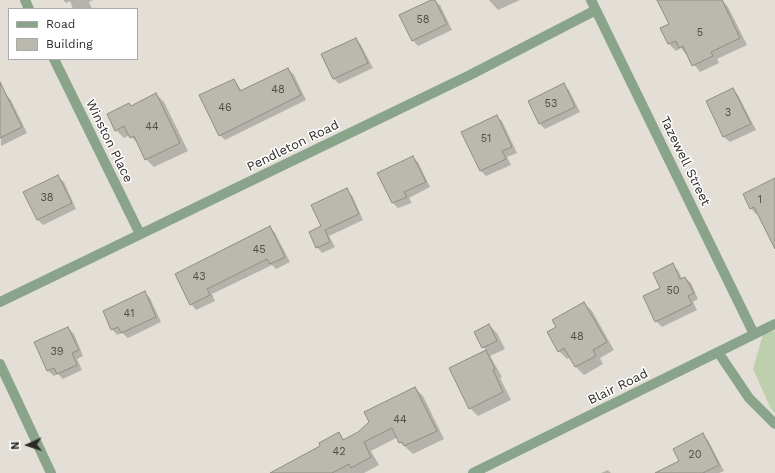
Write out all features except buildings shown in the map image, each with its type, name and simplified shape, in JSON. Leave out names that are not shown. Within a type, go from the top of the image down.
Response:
[{"type":"street","name":"Tazewell Street","points":[[591,0],[754,334]]},
{"type":"street","name":"Pendleton Road","points":[[0,302],[470,75],[596,10]]},
{"type":"street","name":"Winston Place","points":[[54,60],[140,234]]},
{"type":"street","name":"Blair Road","points":[[473,473],[775,324]]},
{"type":"street","points":[[718,352],[749,398],[775,424]]},
{"type":"street","points":[[0,364],[52,473]]},
{"type":"green space","points":[[775,331],[775,413],[771,409],[753,369],[763,334]]}]
